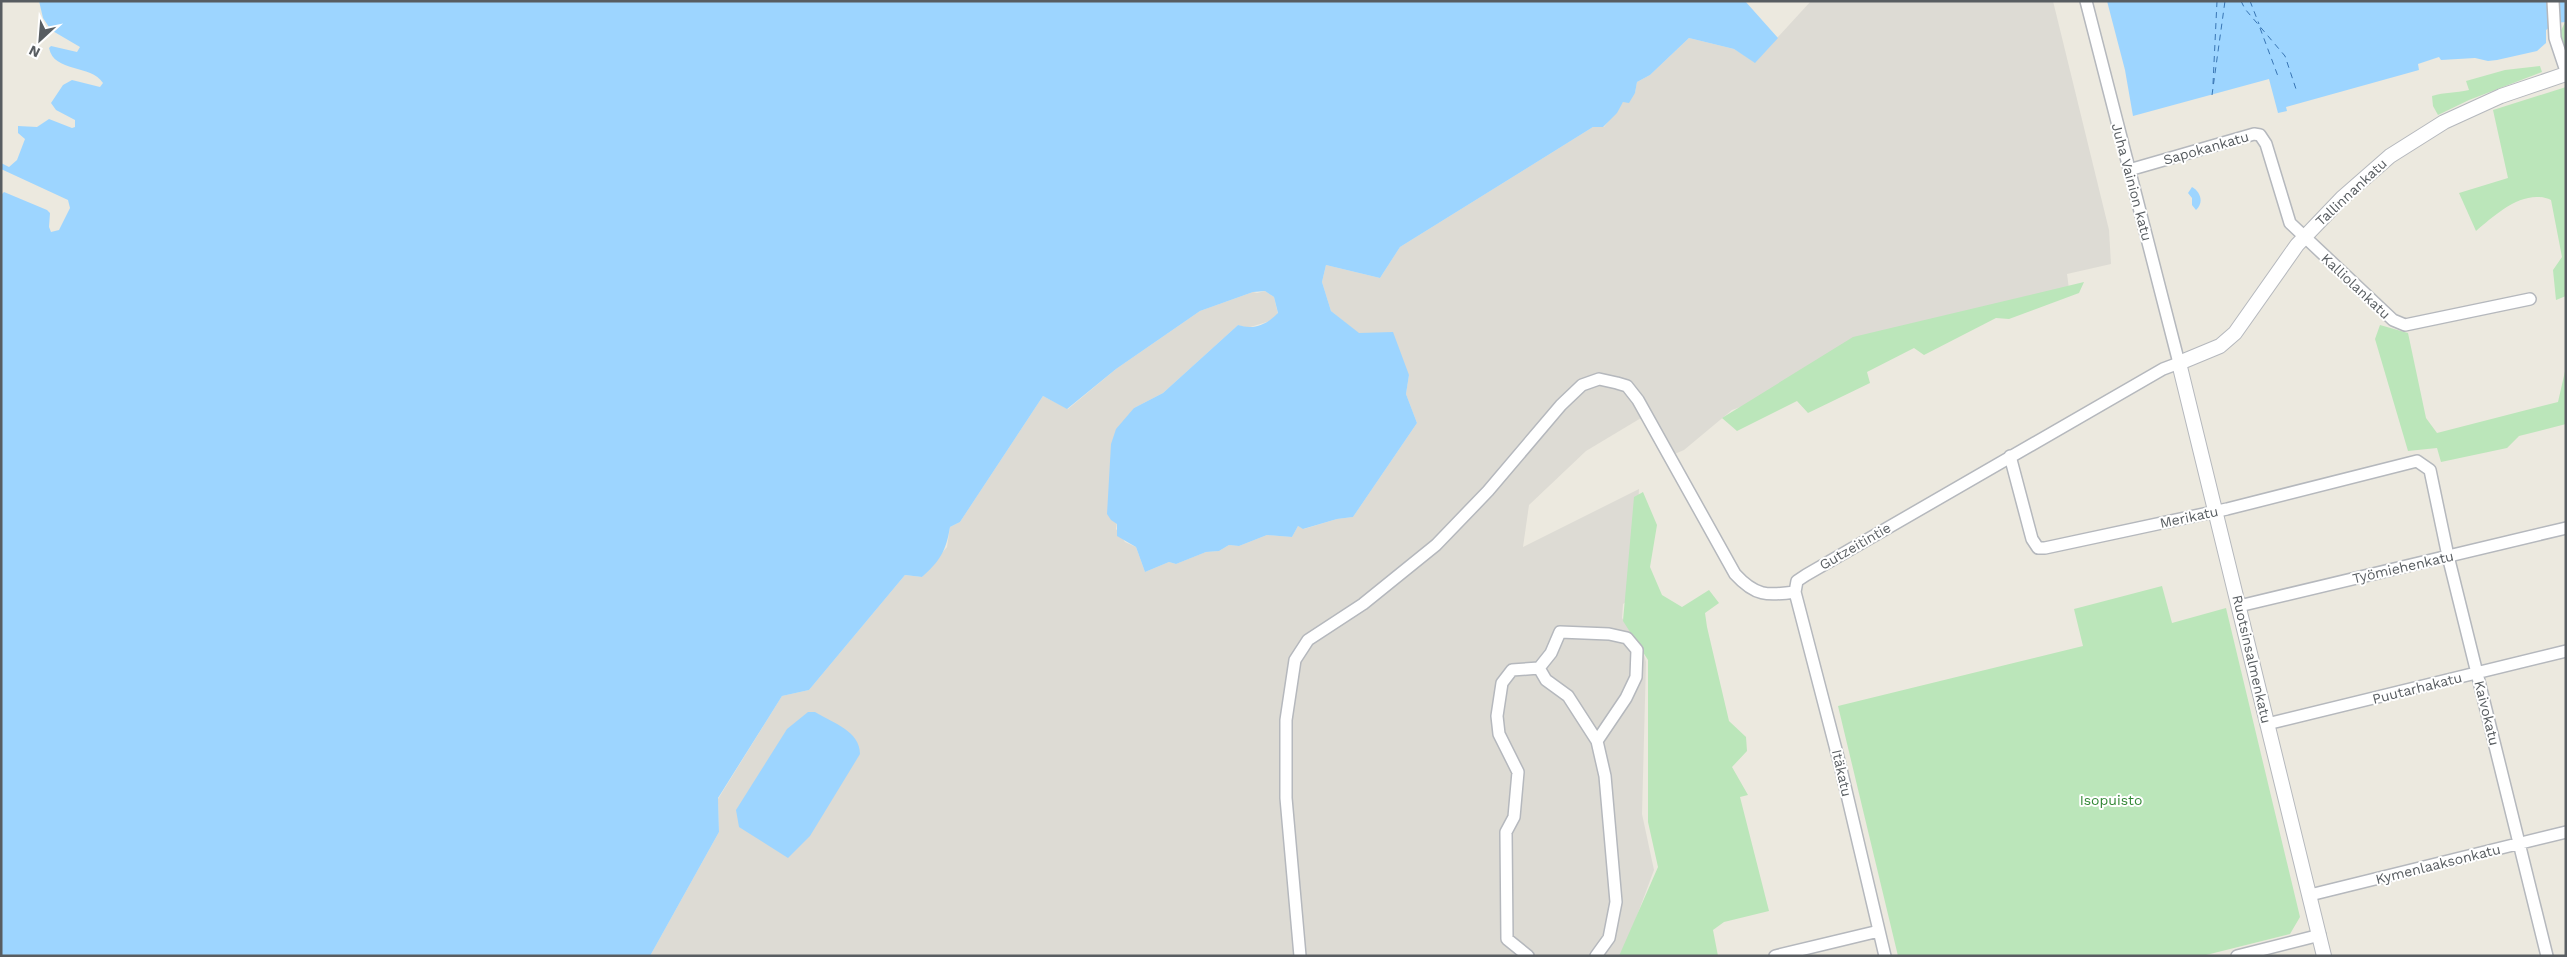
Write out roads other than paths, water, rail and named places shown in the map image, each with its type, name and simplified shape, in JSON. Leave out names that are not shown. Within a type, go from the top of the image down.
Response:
[{"type":"street","name":"Juha Vainion katu","points":[[2086,1],[2179,363]]},
{"type":"street","points":[[2553,1],[2555,38],[2566,73]]},
{"type":"street","name":"Tallinnankatu","points":[[2179,363],[2220,346],[2235,332],[2286,258],[2304,237],[2366,176],[2415,139],[2444,122],[2476,107],[2566,73]]},
{"type":"street","name":"Sapokankatu","points":[[2129,170],[2254,134],[2260,135],[2266,144],[2290,223],[2304,237]]},
{"type":"street","name":"Kalliolankatu","points":[[2304,237],[2393,320],[2405,325],[2530,298]]},
{"type":"street","name":"Gutzeitintie","points":[[1794,592],[1797,581],[1805,576],[2010,456],[2163,369],[2179,363]]},
{"type":"street","name":"Ruotsinsalmenkatu","points":[[2179,363],[2217,511],[2324,956]]},
{"type":"street","points":[[1300,956],[1286,798],[1286,720],[1295,660],[1308,640],[1363,604],[1436,545],[1488,491],[1561,405],[1582,385],[1599,379],[1627,386],[1638,400],[1735,574],[1757,592],[1766,594],[1794,592]]},
{"type":"street","name":"Merikatu","points":[[2010,456],[2032,539],[2038,548],[2217,511],[2417,461],[2430,470]]},
{"type":"street","name":"Kaivokatu","points":[[2430,470],[2448,556],[2547,956]]},
{"type":"street","name":"Työmiehenkatu","points":[[2240,606],[2566,528]]},
{"type":"street","name":"Itäkatu","points":[[1794,592],[1832,732],[1885,956]]},
{"type":"street","points":[[1528,956],[1507,938],[1506,832],[1514,817],[1518,772],[1498,734],[1498,716],[1502,683],[1512,670],[1539,668],[1551,653],[1560,632],[1567,631],[1627,638],[1637,650],[1636,676],[1626,698],[1597,741]]},
{"type":"street","name":"Puutarhakatu","points":[[2268,724],[2566,651]]},
{"type":"street","points":[[1539,668],[1546,680],[1568,696],[1597,741],[1605,776],[1616,902],[1609,938],[1596,956]]},
{"type":"street","name":"Kymenlaaksonkatu","points":[[2310,895],[2566,832]]},
{"type":"street","points":[[1775,956],[1879,931]]},
{"type":"street","points":[[2237,956],[2320,935]]},
{"type":"water","points":[[39,1],[1745,1],[1778,38],[1755,63],[1734,49],[1689,38],[1650,75],[1637,82],[1635,93],[1629,103],[1623,102],[1617,113],[1603,127],[1593,127],[1400,247],[1380,278],[1326,265],[1322,282],[1331,311],[1359,333],[1393,332],[1409,375],[1406,394],[1417,423],[1353,517],[1337,519],[1303,529],[1298,526],[1292,537],[1267,535],[1239,546],[1229,545],[1219,551],[1206,552],[1176,564],[1169,562],[1145,572],[1136,547],[1117,536],[1117,524],[1107,514],[1111,444],[1116,429],[1134,408],[1163,393],[1238,325],[1255,327],[1269,321],[1278,313],[1274,297],[1265,291],[1253,292],[1200,311],[1116,369],[1067,409],[1043,396],[960,522],[950,527],[944,549],[933,566],[922,577],[905,575],[809,690],[782,696],[718,798],[719,832],[650,956],[1,956],[1,195],[4,192],[47,210],[50,213],[49,227],[51,232],[59,230],[70,208],[68,200],[1,169],[1,163],[9,167],[17,160],[25,139],[18,133],[18,126],[37,127],[49,119],[72,128],[75,127],[75,120],[56,110],[51,103],[63,85],[72,80],[100,87],[103,83],[90,73],[65,65],[52,56],[49,48],[51,46],[77,52],[80,47],[51,30],[43,18]]},
{"type":"water","points":[[2107,1],[2566,1],[2566,22],[2555,23],[2546,30],[2546,43],[2537,51],[2488,61],[2475,58],[2441,60],[2439,57],[2418,64],[2419,70],[2286,107],[2287,111],[2278,113],[2269,79],[2133,116],[2125,70]]},
{"type":"water","points":[[2192,187],[2198,192],[2201,201],[2196,210],[2188,193]]},
{"type":"water","points":[[808,712],[815,712],[844,728],[856,739],[860,754],[810,836],[788,858],[739,827],[736,810],[787,729]]},
{"type":"park label","name":"Isopuisto","points":[[2111,800]]}]
